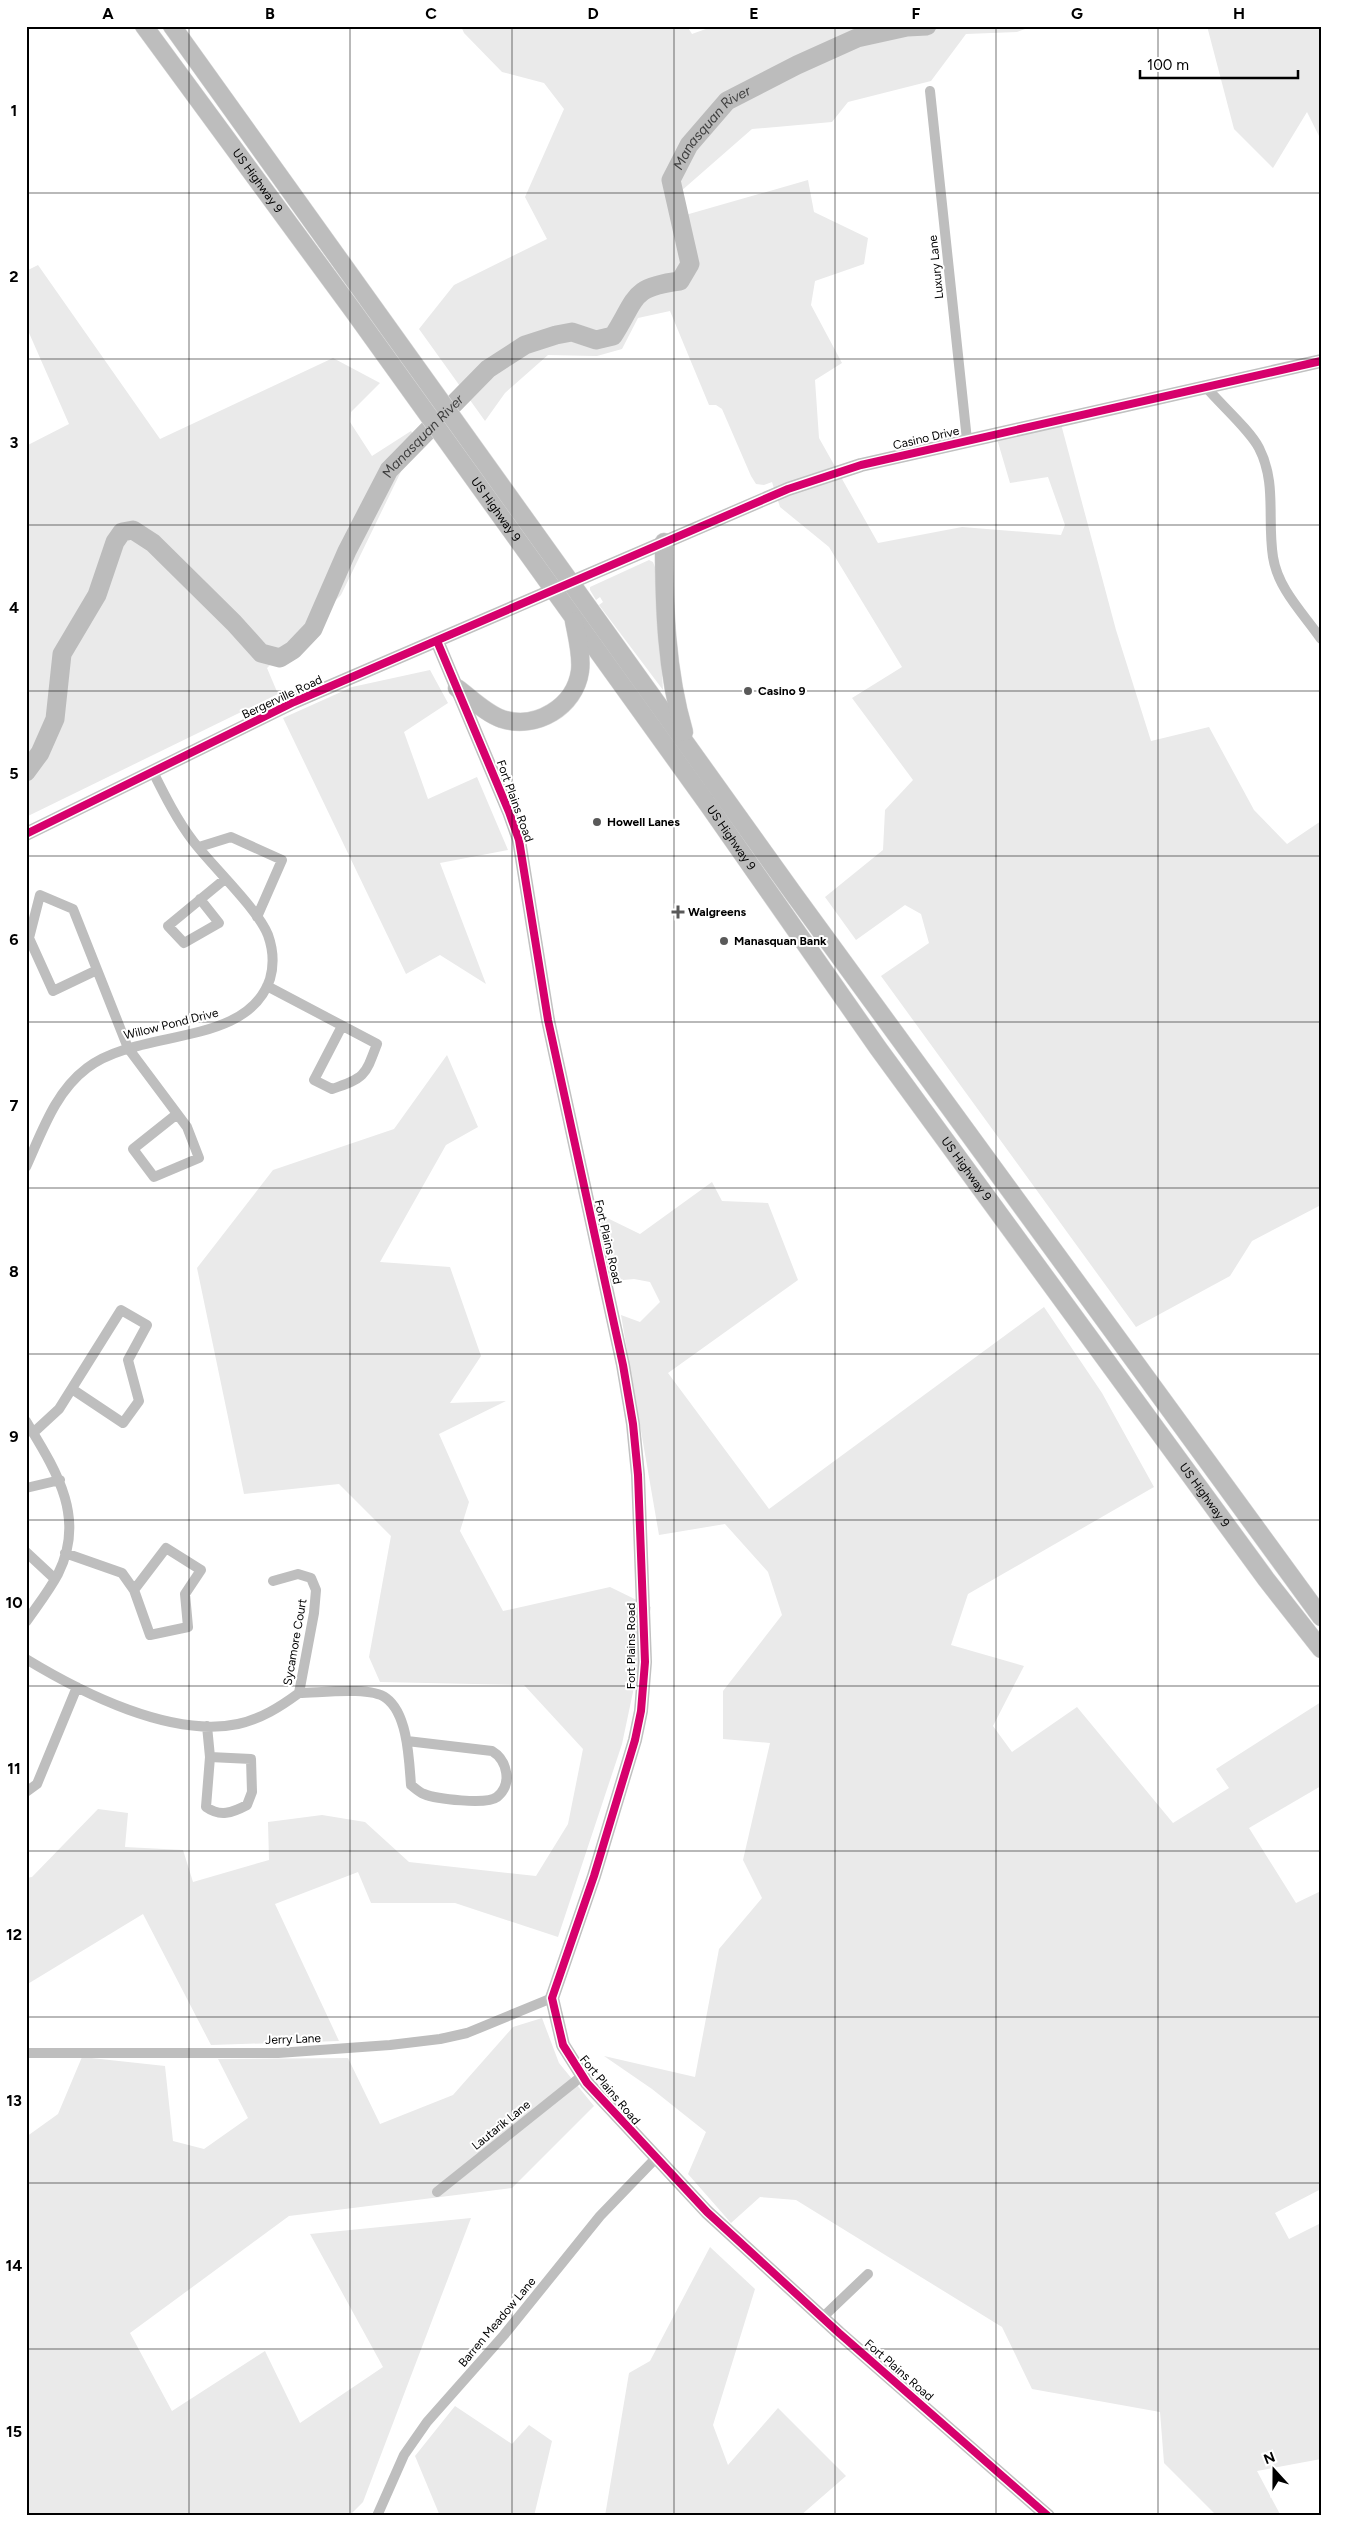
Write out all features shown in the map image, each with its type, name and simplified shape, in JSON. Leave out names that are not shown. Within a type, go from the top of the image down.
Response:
[{"type":"highway","name":"US Highway 9","points":[[144,26],[247,164],[574,618],[878,1048],[1266,1579],[1321,1649]]},
{"type":"highway","name":"US Highway 9","points":[[172,26],[570,583],[1321,1617]]},
{"type":"highway","points":[[187,26],[193,55]]},
{"type":"highway","points":[[664,542],[670,662],[674,700],[687,744]]},
{"type":"highway","points":[[457,688],[487,711],[501,718],[528,721],[550,714],[569,699],[578,682],[581,669],[574,618]]},
{"type":"street","name":"Luxury Lane","points":[[930,91],[967,440]]},
{"type":"street","name":"Casino Drive","points":[[553,590],[788,489],[861,465],[1321,361]]},
{"type":"street","points":[[1206,387],[1252,436],[1259,447],[1271,483],[1269,523],[1275,566],[1289,596],[1321,639]]},
{"type":"street","name":"Bergerville Road","points":[[26,834],[294,702],[553,590]]},
{"type":"street","name":"Fort Plains Road","points":[[437,641],[519,840],[548,1020],[633,1424],[638,1476],[645,1662],[641,1711],[635,1740],[594,1876],[552,1998],[563,2045],[582,2076],[655,2159],[713,2218],[1048,2516]]},
{"type":"street","points":[[153,772],[181,823],[199,847],[231,837],[282,860],[257,917]]},
{"type":"street","name":"Willow Pond Drive","points":[[27,1165],[50,1114],[66,1088],[87,1068],[104,1057],[128,1048],[233,1021],[256,1004],[267,986],[272,967],[271,946],[267,933],[257,917],[199,847]]},
{"type":"street","points":[[200,899],[220,923],[184,943],[168,926],[200,899],[225,879]]},
{"type":"street","points":[[97,970],[52,991],[29,938],[40,895],[73,909],[128,1048],[187,1127],[199,1158],[154,1177],[133,1149],[177,1114]]},
{"type":"street","points":[[267,986],[377,1044],[367,1072],[355,1082],[332,1089],[314,1080],[342,1026]]},
{"type":"street","points":[[33,1433],[59,1409],[121,1310],[147,1325],[128,1360],[140,1401],[124,1423],[72,1389]]},
{"type":"street","points":[[26,1421],[60,1480],[66,1496],[69,1519],[66,1553],[55,1579],[26,1622]]},
{"type":"street","points":[[26,1488],[60,1480]]},
{"type":"street","points":[[66,1553],[122,1573],[134,1590],[150,1635],[188,1628],[185,1594],[200,1570],[166,1548],[134,1590]]},
{"type":"street","points":[[26,1552],[55,1579]]},
{"type":"street","name":"Sycamore Court","points":[[26,1659],[78,1687],[145,1714],[184,1724],[207,1726],[249,1721],[278,1708],[299,1693],[316,1590],[310,1578],[298,1574],[273,1581]]},
{"type":"street","points":[[26,1792],[37,1784],[78,1687]]},
{"type":"street","points":[[299,1693],[366,1692],[385,1697],[396,1708],[407,1741],[411,1785],[423,1794],[444,1799],[486,1800],[496,1797],[505,1785],[506,1768],[501,1756],[492,1750],[407,1741]]},
{"type":"street","points":[[207,1726],[210,1757],[206,1806],[214,1813],[233,1813],[247,1805],[252,1792],[251,1759],[210,1757]]},
{"type":"street","name":"Jerry Lane","points":[[26,2053],[278,2053],[390,2045],[440,2039],[467,2033],[552,1998]]},
{"type":"street","name":"Lautarik Lane","points":[[436,2192],[582,2076]]},
{"type":"street","name":"Barren Meadow Lane","points":[[377,2516],[404,2455],[426,2422],[504,2336],[600,2216],[655,2159]]},
{"type":"street","points":[[823,2317],[868,2274]]},
{"type":"shaded area","points":[[461,26],[687,26],[692,34],[714,26],[1033,26],[1017,32],[966,34],[931,81],[848,102],[832,122],[752,129],[680,192],[675,218],[808,180],[814,212],[868,238],[864,264],[815,281],[811,305],[842,363],[815,380],[819,438],[878,543],[962,527],[1061,535],[1065,525],[1048,477],[1010,483],[997,439],[1061,424],[1116,630],[1151,741],[1209,727],[1254,810],[1287,844],[1321,821],[1321,1205],[1252,1241],[1230,1276],[1136,1327],[881,976],[929,943],[921,914],[905,905],[856,940],[825,897],[883,850],[885,810],[913,780],[852,698],[902,667],[829,547],[780,507],[772,482],[764,485],[756,484],[722,409],[716,405],[709,405],[670,311],[638,318],[622,349],[597,356],[548,355],[505,393],[485,421],[419,329],[454,285],[547,239],[525,197],[564,109],[544,83],[502,72],[464,33]]},
{"type":"shaded area","points":[[1207,26],[1321,26],[1321,140],[1307,112],[1273,168],[1234,129]]},
{"type":"shaded area","points":[[38,265],[160,439],[333,358],[380,383],[351,412],[350,422],[372,456],[411,431],[423,449],[410,453],[341,595],[267,668],[278,694],[26,817],[26,446],[69,424],[26,326],[26,271]]},
{"type":"shaded area","points":[[649,560],[653,562],[656,570],[663,690],[599,605],[603,602],[600,597],[596,600],[590,590],[590,587]]},
{"type":"shaded area","points":[[430,670],[448,703],[404,732],[428,799],[477,777],[508,850],[440,863],[486,984],[440,955],[406,974],[283,718],[352,687]]},
{"type":"shaded area","points":[[447,1055],[478,1127],[446,1145],[380,1262],[450,1267],[481,1356],[450,1403],[506,1401],[439,1434],[469,1502],[460,1531],[503,1611],[610,1587],[651,1607],[622,1744],[558,1937],[455,1903],[371,1903],[358,1872],[275,1904],[339,2041],[211,2045],[143,1914],[26,1985],[26,1878],[32,1877],[98,1809],[128,1813],[125,1847],[183,1850],[193,1882],[269,1860],[268,1822],[322,1815],[365,1822],[409,1862],[536,1876],[568,1824],[583,1749],[524,1685],[380,1682],[369,1657],[391,1536],[339,1484],[244,1494],[197,1268],[273,1170],[394,1129]]},
{"type":"shaded area","points":[[712,1182],[722,1201],[768,1203],[798,1280],[668,1373],[769,1509],[1044,1307],[1102,1393],[1154,1487],[968,1594],[951,1645],[1024,1666],[993,1726],[1012,1752],[1077,1707],[1173,1823],[1229,1788],[1216,1769],[1321,1702],[1321,1786],[1249,1828],[1296,1903],[1321,1891],[1321,2189],[1275,2213],[1289,2239],[1321,2223],[1321,2459],[1257,2471],[1281,2516],[1217,2516],[1164,2463],[1160,2412],[1032,2389],[1002,2327],[796,2200],[760,2197],[731,2223],[688,2174],[706,2132],[652,2089],[604,2056],[695,2077],[719,1949],[762,1898],[743,1860],[770,1743],[723,1739],[723,1691],[782,1615],[768,1572],[725,1524],[659,1535],[621,1315],[640,1322],[660,1302],[650,1282],[634,1279],[613,1281],[599,1214],[640,1234]]},
{"type":"shaded area","points":[[542,2018],[559,2063],[594,2106],[512,2188],[289,2216],[130,2333],[172,2411],[265,2351],[300,2423],[383,2367],[310,2234],[471,2218],[363,2502],[349,2516],[26,2516],[26,2137],[58,2114],[82,2057],[165,2066],[173,2141],[204,2149],[248,2118],[218,2059],[348,2058],[380,2124],[453,2095],[513,2027]]},
{"type":"shaded area","points":[[710,2247],[755,2289],[713,2425],[728,2465],[778,2408],[846,2476],[800,2516],[605,2516],[629,2373],[650,2361]]},
{"type":"shaded area","points":[[455,2406],[512,2444],[529,2425],[552,2441],[534,2516],[440,2516],[415,2456]]},
{"type":"waterway","name":"Manasquan River","points":[[26,772],[40,753],[55,719],[62,654],[97,595],[115,542],[122,532],[133,530],[153,543],[234,623],[261,653],[280,658],[293,650],[313,629],[347,551],[389,470],[488,369],[525,345],[556,335],[572,332],[596,340],[613,336],[632,304],[643,291],[652,287],[680,281],[690,264],[671,180],[689,145],[727,101],[797,65],[857,38],[907,27],[927,26]]},
{"type":"cycle path","points":[[26,834],[294,702],[788,489],[861,465],[1321,361]]},
{"type":"cycle path","points":[[437,641],[519,840],[548,1020],[623,1365],[633,1424],[638,1475],[645,1662],[641,1711],[635,1740],[594,1876],[552,1998],[563,2045],[587,2083],[707,2212],[839,2333],[1048,2516]]},
{"type":"place","name":"Casino 9","points":[[748,691]]},
{"type":"place","name":"Howell Lanes","points":[[597,822]]},
{"type":"place","name":"Walgreens","points":[[678,912]]},
{"type":"place","name":"Manasquan Bank","points":[[724,941]]}]
